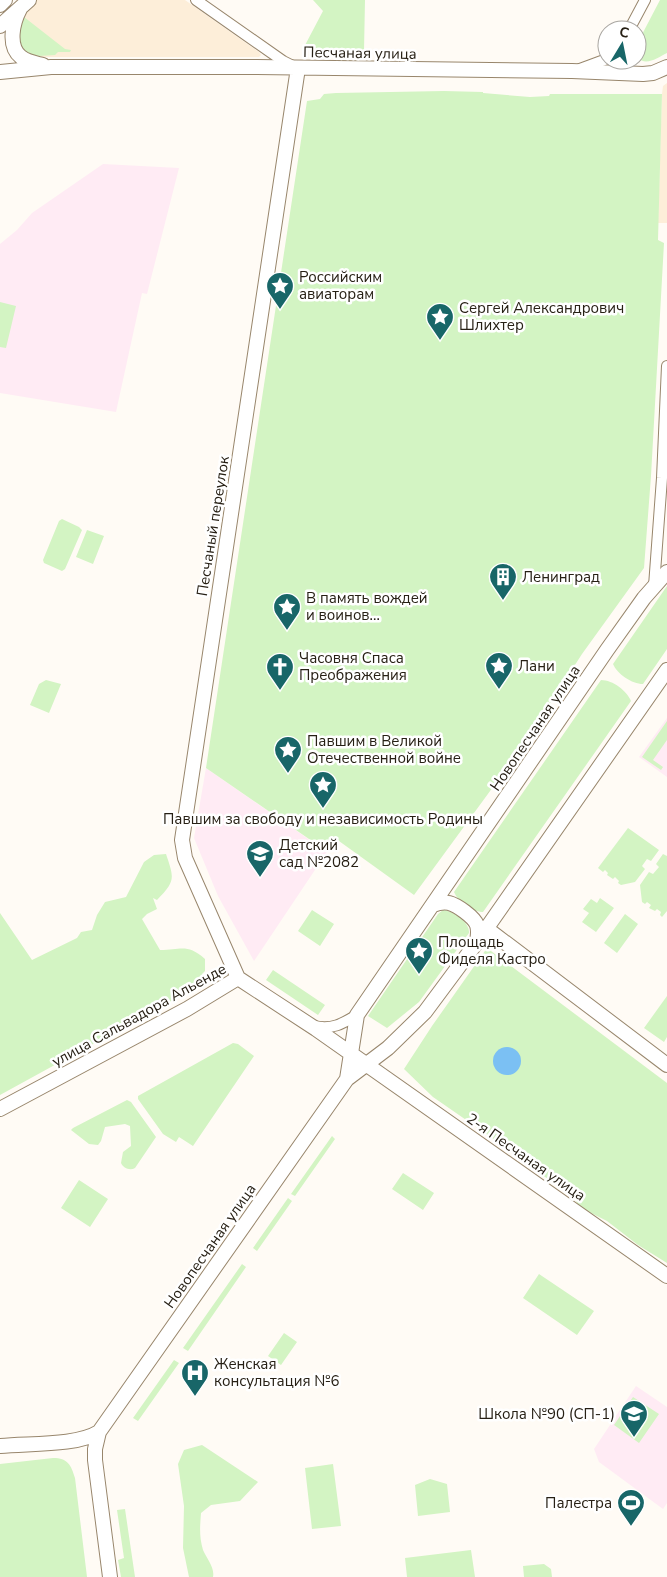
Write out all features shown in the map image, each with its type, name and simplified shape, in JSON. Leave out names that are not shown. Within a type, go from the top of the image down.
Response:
[{"type":"street","points":[[0,5],[5,0]]},
{"type":"street","points":[[196,0],[283,61],[298,68]]},
{"type":"street","points":[[634,20],[645,0]]},
{"type":"street","points":[[0,26],[24,4]]},
{"type":"street","name":"Песчаная улица","points":[[24,4],[13,26],[13,40],[18,56],[26,61],[51,67]]},
{"type":"street","points":[[572,71],[597,63]]},
{"type":"street","name":"Песчаная улица","points":[[0,72],[51,67],[572,71],[643,74],[653,73],[667,67]]},
{"type":"street","name":"Песчаный переулок","points":[[238,978],[185,858],[182,840],[298,68]]},
{"type":"street","points":[[654,586],[664,478],[667,366]]},
{"type":"street","name":"Новопесчаная улица","points":[[433,905],[608,650],[654,586],[666,574]]},
{"type":"street","points":[[365,1064],[388,1048],[425,1012],[477,942],[667,670]]},
{"type":"street","points":[[309,1024],[330,1028],[344,1023],[357,1014],[433,905],[450,903],[464,911],[476,922],[479,932],[477,942]]},
{"type":"street","points":[[486,928],[667,1065]]},
{"type":"street","name":"улица Сальвадора Альенде","points":[[0,1110],[187,1009],[238,978],[309,1024],[365,1064]]},
{"type":"street","points":[[352,1055],[357,1014]]},
{"type":"street","name":"Новопесчаная улица","points":[[347,1079],[352,1055]]},
{"type":"street","name":"Новопесчаная улица","points":[[100,1432],[347,1079],[365,1064]]},
{"type":"street","name":"2-я Песчаная улица","points":[[365,1064],[667,1276]]},
{"type":"street","points":[[0,1446],[68,1441],[87,1438],[100,1432]]},
{"type":"street","points":[[100,1432],[95,1449],[110,1577]]},
{"type":"street","points":[[68,1441],[85,1451],[92,1461],[97,1474]]},
{"type":"shaded area","points":[[36,0],[185,0],[261,55],[259,57],[32,57],[26,55],[23,15]]},
{"type":"shaded area","points":[[667,83],[667,223],[658,223],[662,94],[663,86]]},
{"type":"shaded area","points":[[103,164],[179,168],[147,294],[142,293],[116,412],[0,393],[0,244],[17,230],[32,213]]},
{"type":"shaded area","points":[[667,718],[667,777],[639,757]]},
{"type":"shaded area","name":"Детский сад №2082","points":[[206,768],[327,852],[254,961],[218,896],[194,838]]},
{"type":"shaded area","name":"Школа №90 (СП-1)","points":[[636,1386],[667,1407],[667,1503],[663,1509],[599,1462],[594,1449]]},
{"type":"green space","points":[[313,0],[365,0],[364,51],[303,49],[323,11]]},
{"type":"green space","points":[[660,0],[667,0],[667,53],[648,61],[647,61],[647,25]]},
{"type":"green space","points":[[24,17],[65,49],[71,50],[70,52],[58,52],[55,55],[40,56],[26,53],[18,39],[19,27]]},
{"type":"green space","points":[[483,92],[530,97],[549,96],[550,94],[662,94],[658,240],[664,243],[644,568],[582,654],[520,750],[414,895],[332,836],[322,848],[206,768],[307,101],[320,99],[324,94],[336,93]]},
{"type":"green space","points":[[0,302],[16,306],[6,348],[0,347]]},
{"type":"green space","points":[[62,519],[82,530],[65,569],[62,571],[44,563],[43,560],[59,521]]},
{"type":"green space","points":[[87,530],[104,536],[93,564],[76,557]]},
{"type":"green space","points":[[667,586],[667,649],[643,684],[639,684],[621,675],[613,664]]},
{"type":"green space","points":[[46,680],[61,684],[49,713],[30,705],[39,684]]},
{"type":"green space","points":[[601,680],[606,680],[619,687],[631,701],[483,912],[470,908],[462,903],[454,892]]},
{"type":"green space","points":[[667,721],[667,740],[653,760],[663,767],[661,770],[642,757]]},
{"type":"green space","points":[[628,828],[659,850],[651,861],[647,859],[642,866],[645,869],[635,882],[621,885],[615,877],[613,879],[607,875],[608,873],[605,870],[603,872],[598,868]]},
{"type":"green space","points":[[166,854],[172,879],[168,888],[157,900],[153,898],[157,909],[142,919],[160,950],[184,948],[199,954],[205,959],[205,971],[202,974],[206,982],[0,1095],[0,913],[32,960],[77,938],[81,932],[92,930],[97,915],[105,902],[126,897],[144,862],[154,855]]},
{"type":"green space","points":[[663,854],[667,856],[667,911],[662,917],[660,915],[661,912],[657,909],[655,911],[649,908],[651,905],[647,902],[645,904],[642,902],[640,885],[649,872],[653,874],[659,867],[656,864]]},
{"type":"green space","points":[[600,898],[614,908],[596,932],[582,922],[589,913],[583,909],[591,899],[597,903]]},
{"type":"green space","points":[[312,910],[334,924],[320,946],[298,931]]},
{"type":"green space","points":[[443,910],[451,912],[464,921],[469,929],[469,933],[419,1002],[387,1028],[368,1016],[438,914]]},
{"type":"green space","points":[[625,914],[638,924],[617,953],[604,943]]},
{"type":"green space","points":[[487,948],[667,1083],[667,1263],[638,1245],[607,1221],[581,1208],[569,1192],[534,1170],[508,1149],[433,1097],[404,1069]]},
{"type":"green space","points":[[273,970],[325,1005],[318,1015],[266,980]]},
{"type":"green space","points":[[667,996],[667,1037],[664,1042],[644,1028]]},
{"type":"green space","points":[[233,1043],[238,1044],[254,1056],[193,1146],[179,1137],[176,1142],[163,1134],[138,1099],[138,1096]]},
{"type":"green space","points":[[127,1100],[131,1102],[156,1137],[135,1168],[131,1169],[125,1168],[121,1163],[123,1152],[131,1146],[130,1126],[125,1124],[105,1127],[98,1145],[89,1144],[71,1130]]},
{"type":"green space","points":[[332,1136],[335,1139],[295,1196],[291,1194]]},
{"type":"green space","points":[[403,1173],[434,1193],[423,1210],[392,1189]]},
{"type":"green space","points":[[79,1180],[108,1199],[90,1227],[61,1208]]},
{"type":"green space","points":[[288,1198],[292,1201],[257,1251],[253,1248]]},
{"type":"green space","points":[[242,1264],[246,1267],[188,1351],[183,1348]]},
{"type":"green space","points":[[539,1274],[594,1311],[577,1335],[523,1298]]},
{"type":"green space","points":[[284,1333],[297,1342],[281,1365],[268,1356]]},
{"type":"green space","points":[[174,1360],[179,1363],[138,1421],[133,1418]]},
{"type":"green space","points":[[633,1397],[659,1414],[639,1443],[614,1425]]},
{"type":"green space","points":[[202,1445],[258,1482],[240,1501],[211,1505],[201,1513],[200,1531],[202,1545],[212,1567],[213,1577],[189,1577],[183,1548],[184,1506],[178,1464],[184,1450]]},
{"type":"green space","points":[[53,1458],[62,1459],[68,1463],[75,1478],[87,1577],[0,1577],[0,1464]]},
{"type":"green space","points":[[333,1464],[341,1526],[312,1529],[305,1468]]},
{"type":"green space","points":[[430,1479],[447,1484],[450,1512],[418,1516],[415,1485]]},
{"type":"green space","points":[[125,1509],[135,1577],[121,1577],[118,1560],[124,1558],[117,1510]]},
{"type":"green space","points":[[471,1550],[475,1577],[407,1577],[405,1558]]},
{"type":"green space","points":[[544,1564],[551,1569],[552,1577],[524,1577],[523,1566]]},
{"type":"water","points":[[507,1047],[517,1051],[521,1061],[517,1071],[507,1075],[497,1071],[493,1061],[497,1051]]},
{"type":"place","name":"Российским авиаторам","points":[[280,310]]},
{"type":"place","name":"Сергей Александрович Шлихтер","points":[[440,341]]},
{"type":"place","name":"Ленинград","points":[[503,601]]},
{"type":"place","name":"В память вождей и воинов...","points":[[287,631]]},
{"type":"place","name":"Лани","points":[[499,690]]},
{"type":"place","name":"Часовня Спаса Преображения","points":[[280,691]]},
{"type":"place","name":"Павшим в Великой Отечественной войне","points":[[288,774]]},
{"type":"place","name":"Павшим за свободу и независимость Родины","points":[[323,809]]},
{"type":"place","name":"Детский сад №2082","points":[[260,878]]},
{"type":"place","name":"Площадь Фиделя Кастро","points":[[419,975]]},
{"type":"place","name":"Женская консультация №6","points":[[195,1397]]},
{"type":"place","name":"Школа №90 (СП-1)","points":[[634,1438]]},
{"type":"place","name":"Палестра","points":[[631,1527]]}]
